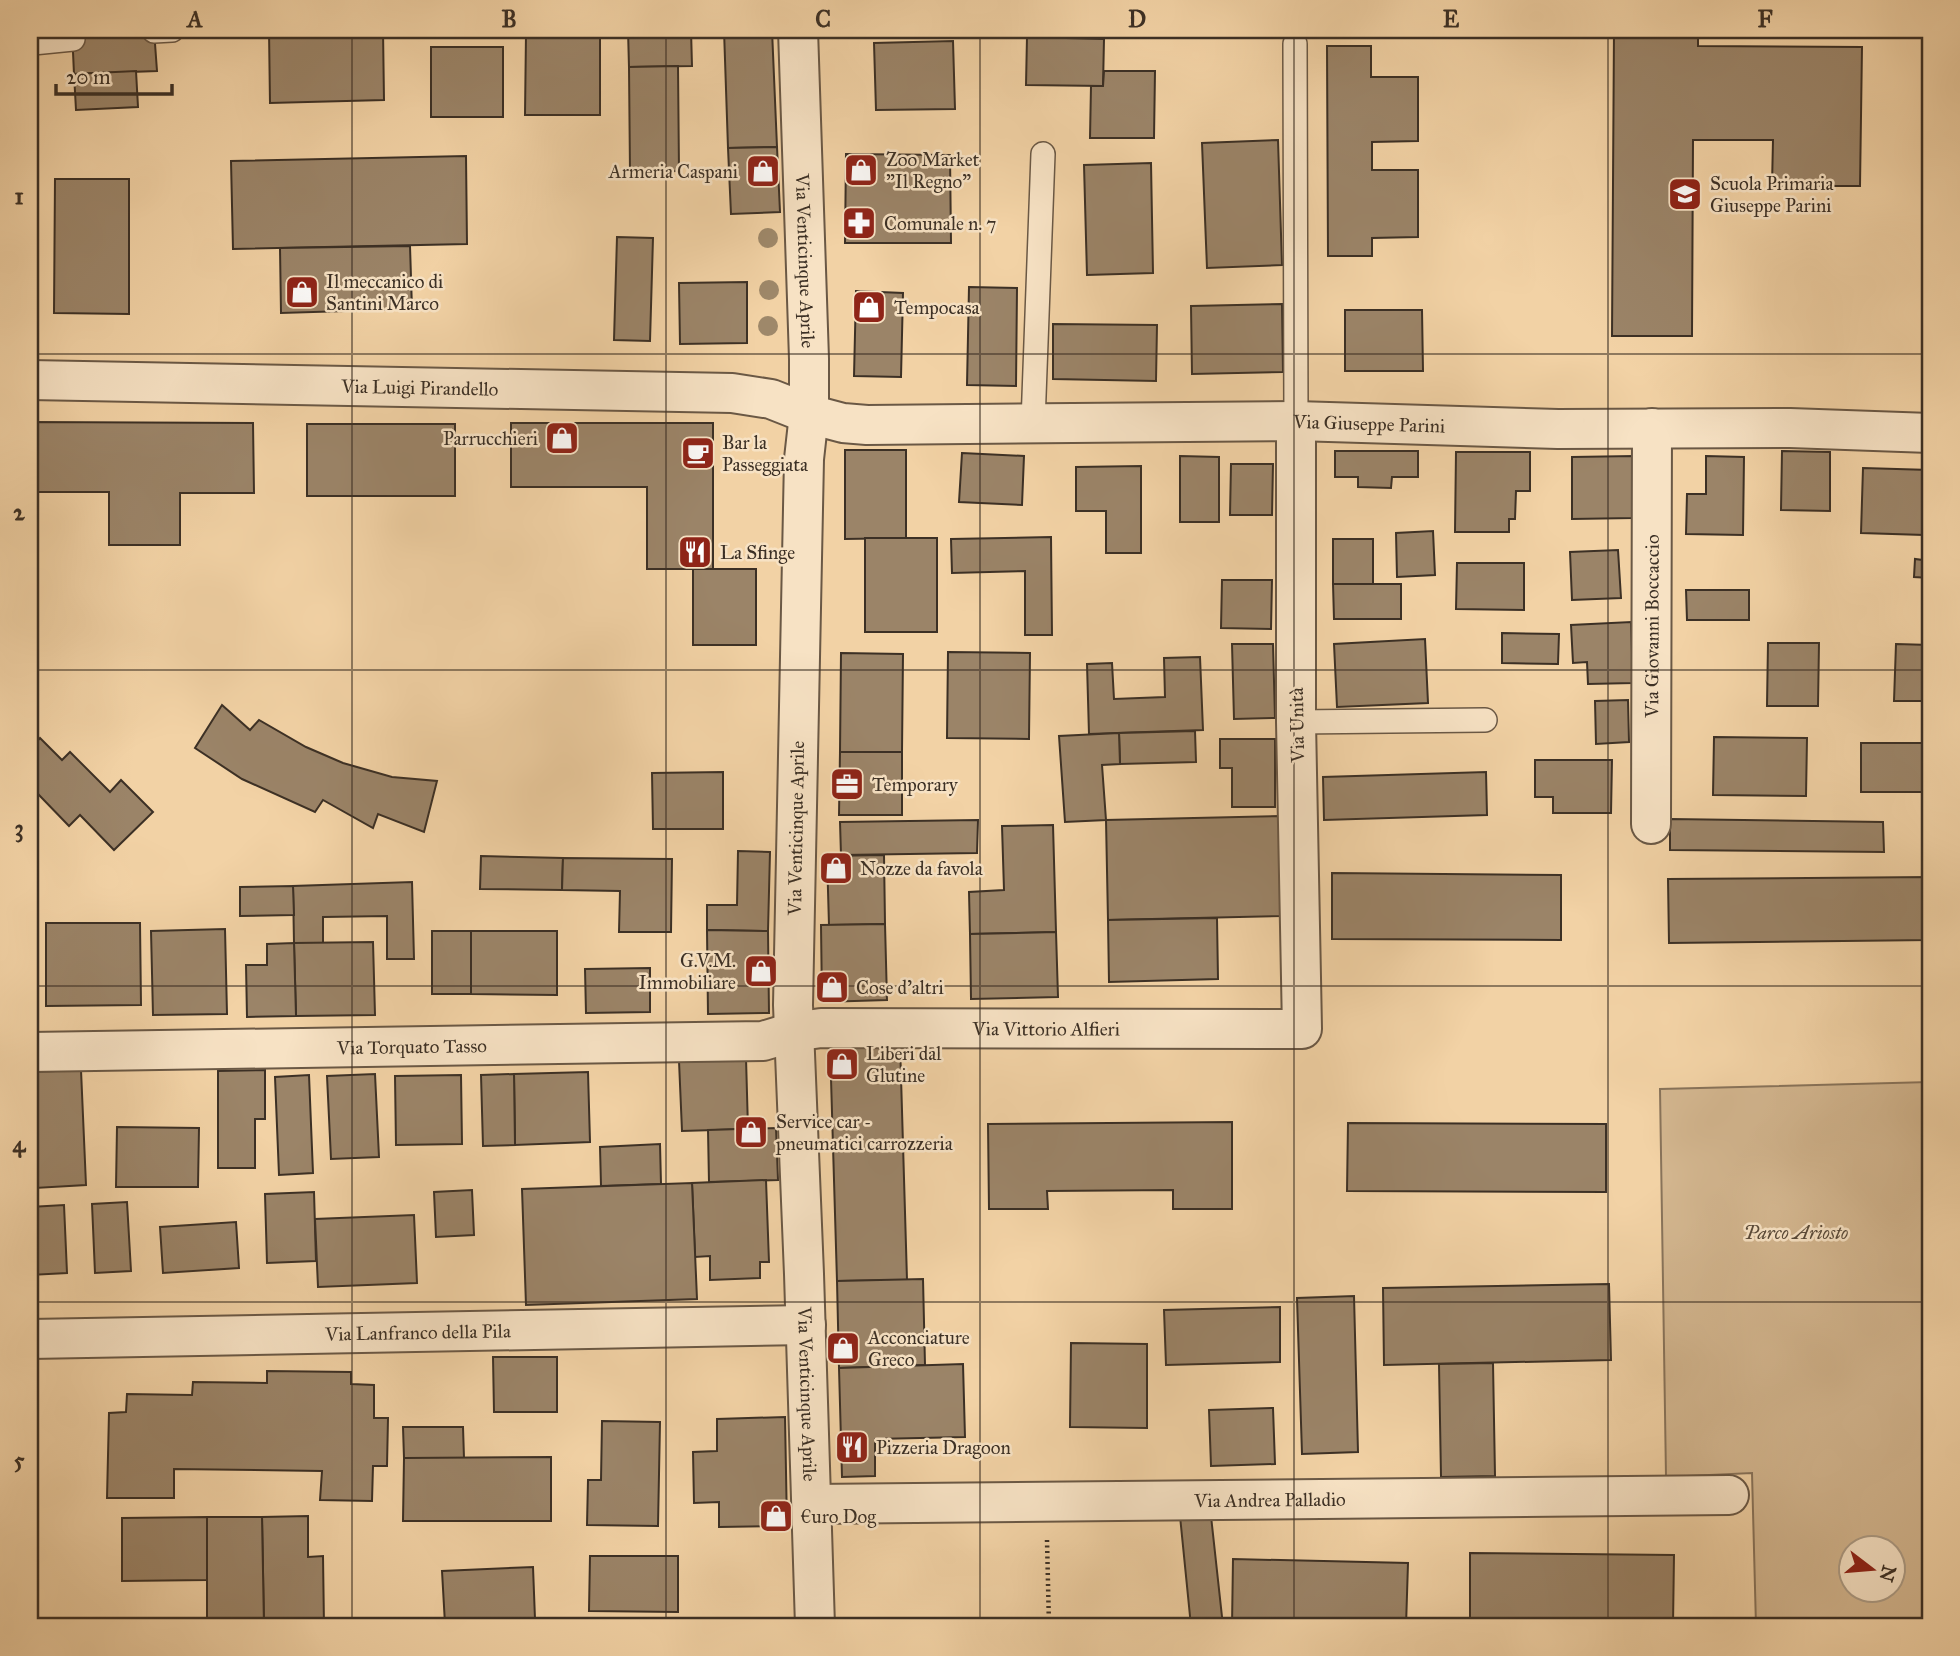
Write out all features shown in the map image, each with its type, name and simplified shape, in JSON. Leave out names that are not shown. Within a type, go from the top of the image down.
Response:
[{"type":"street","name":"Via Venticinque Aprile","points":[[798,30],[809,414],[803,486],[793,1032],[806,1325],[815,1626]]},
{"type":"street","name":"Via Luigi Pirandello","points":[[30,380],[732,393],[771,399],[809,414]]},
{"type":"street","name":"Via Giuseppe Parini","points":[[809,414],[843,423],[867,425],[1296,421],[1558,429],[1790,428],[1930,433]]},
{"type":"street","name":"Via Unità","points":[[1296,421],[1296,722],[1302,1029]]},
{"type":"street","name":"Via Giovanni Boccaccio","points":[[1651,824],[1652,428]]},
{"type":"street","name":"Via Vittorio Alfieri","points":[[793,1032],[821,1028],[1302,1029]]},
{"type":"street","name":"Via Torquato Tasso","points":[[30,1052],[762,1041],[793,1032]]},
{"type":"street","name":"Via Lanfranco della Pila","points":[[30,1339],[806,1325]]},
{"type":"street","name":"Via Andrea Palladio","points":[[812,1504],[1729,1495]]},
{"type":"lane","points":[[30,37],[33,43],[73,39]]},
{"type":"lane","points":[[1295,44],[1296,421]]},
{"type":"lane","points":[[1033,423],[1043,154]]},
{"type":"lane","points":[[1296,722],[1485,720]]},
{"type":"path","points":[[1047,1501],[1049,1626]]},
{"type":"green space","name":"Parco Ariosto","points":[[1930,1082],[1930,1626],[1756,1626],[1752,1473],[1666,1477],[1660,1089]]},
{"type":"building","points":[[72,30],[154,30],[157,71],[74,74]]},
{"type":"building","points":[[269,30],[383,30],[384,100],[270,103]]},
{"type":"building","points":[[628,30],[691,30],[692,66],[629,67]]},
{"type":"building","points":[[724,30],[772,30],[777,147],[728,148]]},
{"type":"building","points":[[1614,30],[1698,30],[1698,46],[1862,47],[1860,186],[1772,186],[1773,140],[1693,140],[1692,336],[1612,336]]},
{"type":"building","points":[[526,34],[600,34],[600,115],[525,115]]},
{"type":"building","points":[[1027,37],[1104,39],[1103,86],[1026,85]]},
{"type":"building","points":[[953,41],[955,109],[876,110],[874,43]]},
{"type":"building","points":[[1327,46],[1371,46],[1371,77],[1418,77],[1418,141],[1372,142],[1372,170],[1418,170],[1418,237],[1372,238],[1372,256],[1328,256]]},
{"type":"building","points":[[431,47],[503,47],[503,117],[431,117]]},
{"type":"building","points":[[678,66],[679,171],[630,172],[629,67]]},
{"type":"building","points":[[136,71],[138,107],[76,110],[74,74]]},
{"type":"building","points":[[1104,71],[1155,71],[1154,138],[1090,138],[1091,86],[1103,86]]},
{"type":"building","points":[[1278,140],[1282,265],[1207,268],[1202,143]]},
{"type":"building","points":[[777,147],[780,212],[731,214],[728,148]]},
{"type":"building","points":[[846,154],[950,155],[951,243],[845,243]]},
{"type":"building","points":[[466,156],[467,244],[233,249],[231,161]]},
{"type":"building","points":[[1151,163],[1153,273],[1087,275],[1084,165]]},
{"type":"building","points":[[55,179],[129,179],[129,314],[54,313]]},
{"type":"building","points":[[617,237],[653,238],[650,341],[614,340]]},
{"type":"building","points":[[410,246],[412,309],[281,313],[280,248]]},
{"type":"building","points":[[747,282],[747,343],[680,344],[679,283]]},
{"type":"building","points":[[969,287],[1017,288],[1016,386],[967,385]]},
{"type":"building","points":[[856,291],[903,293],[901,377],[854,376]]},
{"type":"building","points":[[1282,304],[1283,372],[1192,374],[1191,306]]},
{"type":"building","points":[[1345,310],[1422,310],[1423,371],[1345,371]]},
{"type":"building","points":[[1053,324],[1157,325],[1156,381],[1053,379]]},
{"type":"building","points":[[30,422],[253,423],[254,493],[180,493],[180,545],[109,545],[109,492],[30,492]]},
{"type":"building","points":[[511,423],[713,423],[713,569],[647,569],[647,487],[511,487]]},
{"type":"building","points":[[307,424],[455,424],[455,496],[307,496]]},
{"type":"building","points":[[845,450],[906,450],[906,538],[845,539]]},
{"type":"building","points":[[1335,451],[1418,451],[1418,477],[1392,477],[1391,488],[1358,487],[1358,477],[1335,477]]},
{"type":"building","points":[[1782,451],[1830,452],[1830,511],[1781,510]]},
{"type":"building","points":[[1456,452],[1530,452],[1530,491],[1516,491],[1515,519],[1509,519],[1509,532],[1455,532]]},
{"type":"building","points":[[962,453],[1024,456],[1022,505],[959,502]]},
{"type":"building","points":[[1180,456],[1219,457],[1219,522],[1180,522]]},
{"type":"building","points":[[1634,456],[1634,518],[1572,519],[1572,457]]},
{"type":"building","points":[[1706,456],[1744,457],[1743,535],[1686,534],[1687,494],[1706,494]]},
{"type":"building","points":[[1231,464],[1273,464],[1272,515],[1230,515]]},
{"type":"building","points":[[1141,466],[1141,553],[1106,553],[1106,511],[1076,511],[1076,467]]},
{"type":"building","points":[[1863,468],[1930,470],[1930,578],[1914,577],[1915,559],[1923,560],[1924,535],[1861,533]]},
{"type":"building","points":[[1433,531],[1435,575],[1397,577],[1396,533]]},
{"type":"building","points":[[1051,537],[1052,635],[1025,635],[1025,571],[952,573],[951,539]]},
{"type":"building","points":[[865,538],[937,538],[937,632],[865,632]]},
{"type":"building","points":[[1333,539],[1373,539],[1373,584],[1333,584]]},
{"type":"building","points":[[1618,550],[1621,598],[1572,600],[1570,552]]},
{"type":"building","points":[[1457,563],[1524,563],[1524,610],[1456,609]]},
{"type":"building","points":[[693,569],[756,569],[756,645],[693,645]]},
{"type":"building","points":[[1222,580],[1272,580],[1271,629],[1221,628]]},
{"type":"building","points":[[1333,584],[1401,584],[1401,619],[1334,619]]},
{"type":"building","points":[[1686,590],[1749,590],[1749,620],[1687,620]]},
{"type":"building","points":[[1631,622],[1633,683],[1588,684],[1587,662],[1573,663],[1571,625]]},
{"type":"building","points":[[1502,633],[1559,634],[1558,664],[1502,663]]},
{"type":"building","points":[[1425,639],[1428,703],[1337,707],[1334,644]]},
{"type":"building","points":[[1768,643],[1819,643],[1818,706],[1767,706]]},
{"type":"building","points":[[1232,644],[1273,644],[1275,718],[1234,719]]},
{"type":"building","points":[[1896,644],[1930,645],[1930,701],[1894,701]]},
{"type":"building","points":[[948,652],[1030,653],[1029,739],[947,738]]},
{"type":"building","points":[[841,653],[903,654],[902,752],[840,752]]},
{"type":"building","points":[[1200,657],[1203,730],[1089,734],[1087,664],[1112,663],[1114,699],[1165,697],[1164,658]]},
{"type":"building","points":[[1628,700],[1629,742],[1596,744],[1595,701]]},
{"type":"building","points":[[222,705],[250,730],[259,720],[306,747],[343,763],[392,777],[437,781],[424,832],[378,814],[373,828],[323,800],[315,812],[242,779],[195,748]]},
{"type":"building","points":[[1195,731],[1196,762],[1120,764],[1119,733]]},
{"type":"building","points":[[1119,733],[1120,764],[1102,765],[1106,820],[1065,822],[1059,736]]},
{"type":"building","points":[[1714,737],[1807,738],[1806,796],[1713,795]]},
{"type":"building","points":[[40,738],[62,760],[70,752],[110,792],[121,780],[153,812],[114,850],[80,815],[69,826],[39,795],[30,804],[30,749]]},
{"type":"building","points":[[1220,739],[1275,739],[1275,807],[1232,807],[1232,768],[1220,768]]},
{"type":"building","points":[[1861,743],[1930,743],[1930,792],[1861,792]]},
{"type":"building","points":[[840,752],[902,752],[902,815],[839,815]]},
{"type":"building","points":[[1535,760],[1612,760],[1611,813],[1553,813],[1553,797],[1535,797]]},
{"type":"building","points":[[723,772],[723,829],[653,829],[652,773]]},
{"type":"building","points":[[1486,772],[1487,815],[1324,820],[1323,777]]},
{"type":"building","points":[[1279,816],[1281,916],[1108,920],[1106,820]]},
{"type":"building","points":[[1670,819],[1883,822],[1884,852],[1670,850]]},
{"type":"building","points":[[978,820],[977,853],[841,855],[840,822]]},
{"type":"building","points":[[1053,825],[1056,932],[970,934],[969,892],[1004,890],[1002,826]]},
{"type":"building","points":[[738,851],[770,852],[768,931],[707,930],[707,905],[737,905]]},
{"type":"building","points":[[884,855],[885,924],[829,925],[827,856]]},
{"type":"building","points":[[481,856],[563,858],[562,890],[480,889]]},
{"type":"building","points":[[563,858],[672,859],[671,932],[619,932],[620,891],[562,890]]},
{"type":"building","points":[[1332,873],[1561,875],[1561,940],[1332,939]]},
{"type":"building","points":[[1930,877],[1930,940],[1669,943],[1668,879]]},
{"type":"building","points":[[412,882],[414,959],[387,959],[387,916],[323,917],[323,943],[294,943],[293,886]]},
{"type":"building","points":[[293,886],[294,915],[240,916],[240,887]]},
{"type":"building","points":[[1217,918],[1218,979],[1109,982],[1108,920]]},
{"type":"building","points":[[46,923],[140,923],[141,1005],[46,1006]]},
{"type":"building","points":[[885,924],[887,1000],[822,1002],[821,925]]},
{"type":"building","points":[[30,925],[33,925],[35,1003],[30,1003]]},
{"type":"building","points":[[225,929],[227,1014],[153,1015],[151,931]]},
{"type":"building","points":[[707,930],[768,931],[769,1013],[708,1014]]},
{"type":"building","points":[[432,931],[471,931],[471,994],[432,994]]},
{"type":"building","points":[[471,931],[557,931],[557,995],[471,994]]},
{"type":"building","points":[[1056,932],[1058,997],[971,999],[970,934]]},
{"type":"building","points":[[373,942],[375,1015],[296,1016],[294,943]]},
{"type":"building","points":[[294,943],[296,1016],[247,1017],[246,965],[267,965],[267,944]]},
{"type":"building","points":[[650,968],[650,1012],[586,1013],[585,969]]},
{"type":"building","points":[[900,1043],[907,1280],[837,1281],[830,1045]]},
{"type":"building","points":[[746,1058],[748,1129],[682,1131],[679,1061]]},
{"type":"building","points":[[81,1070],[86,1185],[35,1188],[30,1072]]},
{"type":"building","points":[[265,1070],[265,1119],[255,1119],[255,1168],[218,1168],[218,1071]]},
{"type":"building","points":[[588,1072],[590,1142],[515,1145],[514,1074]]},
{"type":"building","points":[[375,1074],[379,1157],[331,1159],[327,1076]]},
{"type":"building","points":[[514,1074],[515,1145],[483,1146],[481,1075]]},
{"type":"building","points":[[309,1075],[313,1173],[279,1175],[275,1077]]},
{"type":"building","points":[[461,1075],[462,1144],[396,1145],[395,1076]]},
{"type":"building","points":[[1232,1122],[1232,1209],[1173,1209],[1173,1190],[1047,1191],[1048,1209],[989,1209],[988,1124]]},
{"type":"building","points":[[1348,1123],[1606,1124],[1606,1192],[1347,1191]]},
{"type":"building","points":[[117,1127],[199,1128],[198,1187],[116,1187]]},
{"type":"building","points":[[776,1128],[778,1180],[709,1182],[708,1130]]},
{"type":"building","points":[[660,1144],[661,1184],[601,1186],[600,1147]]},
{"type":"building","points":[[766,1180],[769,1262],[760,1262],[760,1278],[710,1280],[710,1256],[695,1257],[692,1183]]},
{"type":"building","points":[[692,1183],[697,1299],[526,1305],[522,1189]]},
{"type":"building","points":[[472,1190],[474,1235],[436,1237],[434,1192]]},
{"type":"building","points":[[314,1192],[316,1261],[267,1263],[265,1194]]},
{"type":"building","points":[[127,1202],[131,1271],[95,1273],[92,1204]]},
{"type":"building","points":[[64,1205],[67,1273],[30,1275],[30,1207]]},
{"type":"building","points":[[414,1215],[417,1283],[318,1287],[315,1219]]},
{"type":"building","points":[[236,1222],[239,1268],[163,1273],[160,1227]]},
{"type":"building","points":[[923,1279],[925,1365],[839,1368],[837,1281]]},
{"type":"building","points":[[1609,1284],[1611,1360],[1384,1365],[1383,1288]]},
{"type":"building","points":[[1354,1296],[1358,1452],[1302,1454],[1297,1298]]},
{"type":"building","points":[[1280,1307],[1280,1362],[1166,1365],[1164,1310]]},
{"type":"building","points":[[1071,1343],[1147,1344],[1147,1428],[1070,1427]]},
{"type":"building","points":[[493,1357],[557,1357],[557,1412],[494,1412]]},
{"type":"building","points":[[1493,1363],[1495,1476],[1441,1477],[1439,1364]]},
{"type":"building","points":[[963,1364],[965,1437],[875,1439],[875,1476],[842,1477],[839,1368]]},
{"type":"building","points":[[267,1371],[351,1372],[351,1384],[374,1385],[374,1418],[388,1418],[387,1466],[373,1466],[372,1501],[320,1500],[322,1471],[174,1469],[174,1498],[107,1498],[109,1413],[126,1412],[127,1394],[192,1395],[193,1382],[267,1383]]},
{"type":"building","points":[[1273,1408],[1275,1464],[1211,1466],[1209,1410]]},
{"type":"building","points":[[785,1417],[787,1526],[719,1527],[719,1502],[694,1503],[693,1452],[717,1451],[717,1419]]},
{"type":"building","points":[[602,1421],[660,1422],[658,1526],[587,1525],[588,1480],[601,1480]]},
{"type":"building","points":[[403,1427],[463,1427],[464,1458],[404,1458]]},
{"type":"building","points":[[551,1457],[551,1521],[403,1521],[404,1458]]},
{"type":"building","points":[[308,1516],[308,1557],[323,1556],[324,1626],[264,1626],[262,1517]]},
{"type":"building","points":[[1180,1516],[1211,1516],[1223,1626],[1191,1626]]},
{"type":"building","points":[[207,1517],[207,1580],[122,1581],[122,1518]]},
{"type":"building","points":[[207,1517],[262,1517],[264,1626],[207,1626]]},
{"type":"building","points":[[1470,1553],[1674,1555],[1673,1625],[1470,1624]]},
{"type":"building","points":[[590,1556],[678,1556],[678,1612],[589,1611]]},
{"type":"building","points":[[1233,1559],[1408,1563],[1406,1626],[1232,1626]]},
{"type":"building","points":[[533,1567],[535,1619],[445,1624],[442,1571]]},
{"type":"place","name":"Zoo Market \"Il Regno\"","points":[[861,170]]},
{"type":"place","name":"Armeria Caspani","points":[[763,171]]},
{"type":"place","name":"Scuola Primaria Giuseppe Parini","points":[[1685,194]]},
{"type":"place","name":"Comunale n. 7","points":[[859,223]]},
{"type":"place","name":"Il meccanico di Santini Marco","points":[[302,292]]},
{"type":"place","name":"Tempocasa","points":[[869,307]]},
{"type":"place","name":"Parrucchieri","points":[[562,438]]},
{"type":"place","name":"Bar la Passeggiata","points":[[698,453]]},
{"type":"place","name":"La Sfinge","points":[[695,552]]},
{"type":"place","name":"Temporary","points":[[847,784]]},
{"type":"place","name":"Nozze da favola","points":[[836,868]]},
{"type":"place","name":"G.V.M. Immobiliare","points":[[761,971]]},
{"type":"place","name":"Cose d'altri","points":[[832,987]]},
{"type":"place","name":"Liberi dal Glutine","points":[[842,1064]]},
{"type":"place","name":"Service car - pneumatici carrozzeria","points":[[751,1132]]},
{"type":"place","name":"Acconciature Greco","points":[[843,1348]]},
{"type":"place","name":"Pizzeria Dragoon","points":[[852,1447]]},
{"type":"place","name":"€uro Dog","points":[[776,1516]]}]
